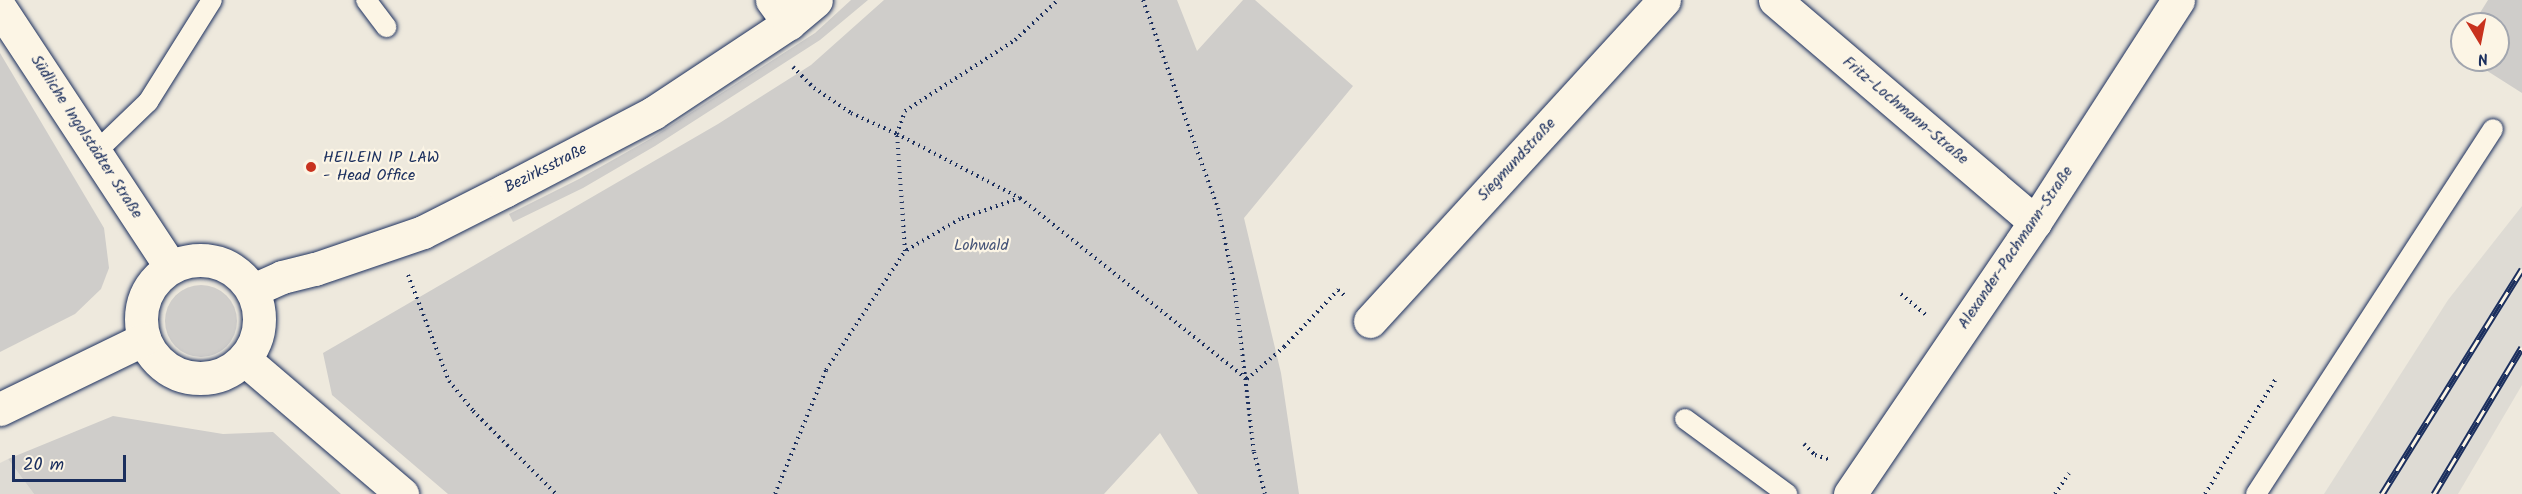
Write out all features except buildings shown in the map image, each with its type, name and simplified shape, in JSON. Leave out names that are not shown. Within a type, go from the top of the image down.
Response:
[{"type":"street","name":"Bezirksstraße","points":[[253,290],[433,226],[653,113],[780,12],[816,0]]},
{"type":"street","name":"Siegmundstraße","points":[[1370,321],[1664,0]]},
{"type":"street","name":"Fritz-Lochmann-Straße","points":[[1775,0],[2035,222]]},
{"type":"street","name":"Alexander-Pachmann-Straße","points":[[1850,494],[2035,222],[2178,0]]},
{"type":"street","name":"Südliche Ingolstädter Straße","points":[[0,8],[97,151],[171,267]]},
{"type":"street","points":[[207,259],[225,265],[241,275],[253,290],[259,307],[260,326],[255,344],[244,359],[228,371],[209,378],[188,377],[169,370],[154,357],[144,339],[141,306],[147,291],[158,277],[171,267],[188,260],[207,259]]},
{"type":"street","points":[[0,409],[144,339]]},
{"type":"street","points":[[244,359],[402,494]]},
{"type":"lane","points":[[97,151],[148,102],[212,0]]},
{"type":"lane","points":[[366,0],[386,27]]},
{"type":"lane","points":[[2256,494],[2493,129]]},
{"type":"lane","points":[[1685,418],[1787,494]]},
{"type":"path","points":[[905,251],[897,134],[905,111],[1015,40],[1058,0]]},
{"type":"path","points":[[1143,0],[1218,208],[1234,283],[1254,452],[1265,494]]},
{"type":"path","points":[[793,67],[814,88],[851,114],[897,134],[1020,198],[1247,379]]},
{"type":"path","points":[[775,494],[826,370],[905,251],[960,219],[1020,198]]},
{"type":"path","points":[[406,271],[449,381],[481,419],[556,494]]},
{"type":"path","points":[[1247,379],[1284,347],[1338,290],[1370,321]]},
{"type":"path","points":[[1901,294],[1932,320]]},
{"type":"path","points":[[2205,494],[2275,380]]},
{"type":"path","points":[[1804,444],[1815,455],[1833,461]]},
{"type":"path","points":[[2055,494],[2069,473]]},
{"type":"shaded area","points":[[2522,206],[2522,385],[2458,494],[2324,494],[2448,300]]},
{"type":"shaded area","points":[[8,459],[34,494],[0,494],[0,463]]},
{"type":"green space","points":[[851,0],[868,0],[820,40],[655,146],[583,188],[513,222],[509,214],[579,179],[650,139],[815,33]]},
{"type":"green space","name":"Lohwald","points":[[884,0],[1177,0],[1197,51],[1243,0],[1255,0],[1353,86],[1244,218],[1281,373],[1299,494],[1198,494],[1160,433],[1104,494],[448,494],[332,395],[323,353],[718,124],[811,65]]},
{"type":"green space","points":[[2488,0],[2522,0],[2522,93],[2489,72],[2510,72],[2510,12],[2480,12]]},
{"type":"green space","points":[[0,53],[104,228],[109,268],[101,289],[75,314],[0,352]]},
{"type":"green space","points":[[201,285],[221,291],[231,301],[237,321],[231,341],[221,351],[201,357],[181,351],[171,341],[165,321],[171,301],[181,291]]},
{"type":"green space","points":[[113,416],[223,434],[273,432],[341,494],[34,494],[8,459]]},
{"type":"railway","points":[[2382,494],[2522,269]]},
{"type":"railway","points":[[2434,494],[2522,347]]},
{"type":"place","name":"HEILEIN IP LAW - Head Office","points":[[311,167]]}]
